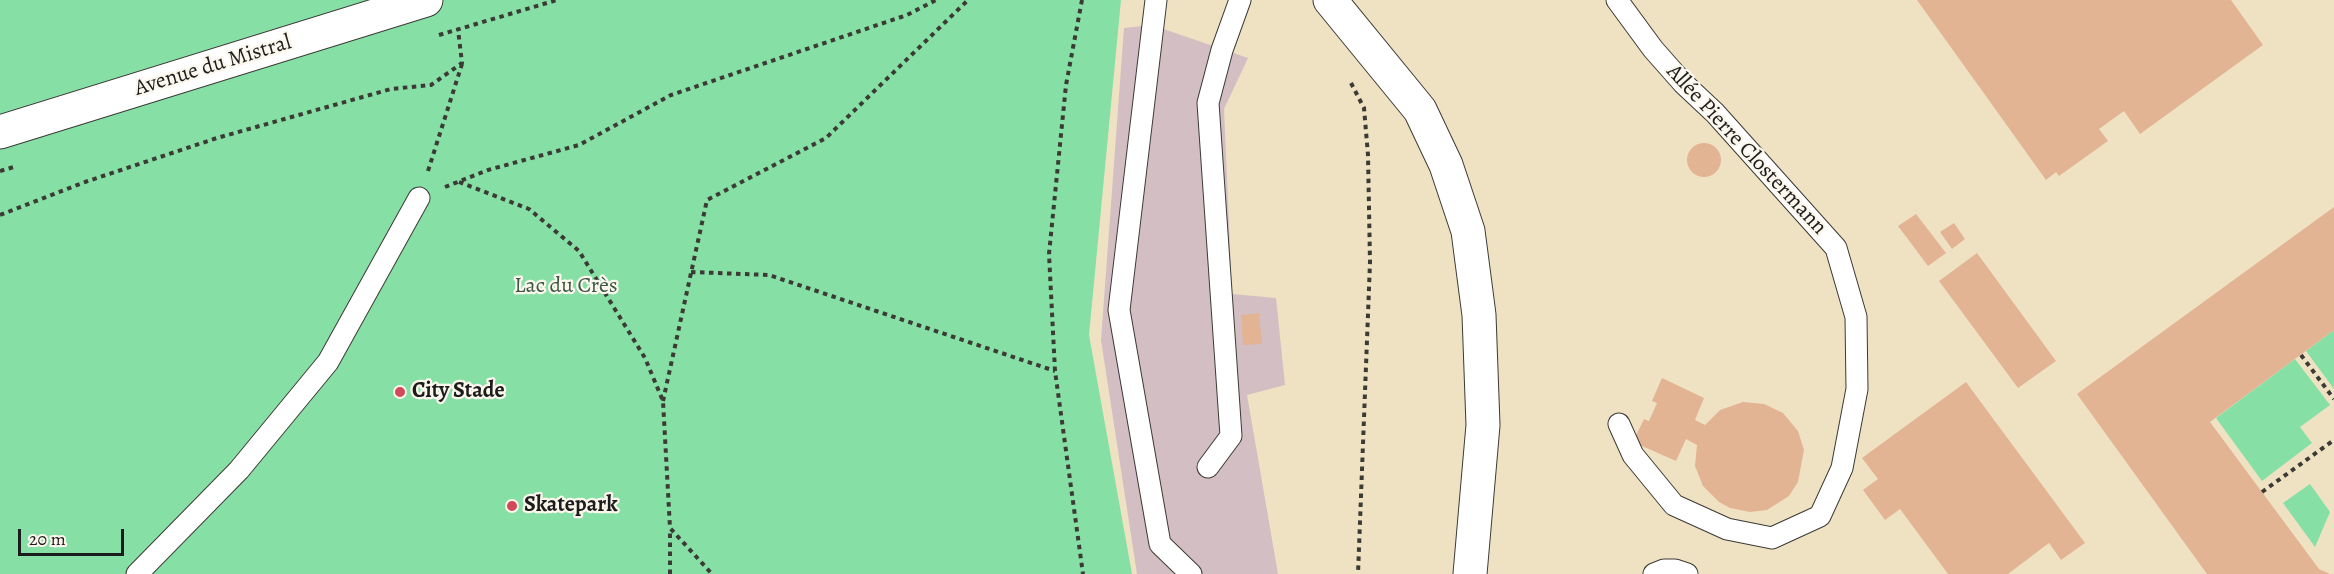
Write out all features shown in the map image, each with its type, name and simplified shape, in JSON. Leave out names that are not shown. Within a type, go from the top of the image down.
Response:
[{"type":"street","name":"Avenue du Mistral","points":[[0,132],[426,0]]},
{"type":"street","points":[[1330,0],[1420,110],[1446,165],[1468,231],[1479,315],[1483,425],[1470,574]]},
{"type":"lane","points":[[1156,0],[1119,310],[1160,544],[1191,574]]},
{"type":"lane","points":[[1208,467],[1231,436],[1208,103],[1222,50],[1240,0]]},
{"type":"lane","name":"Allée Pierre Clostermann","points":[[1617,0],[1653,49],[1683,83],[1716,112],[1836,248],[1856,317],[1857,389],[1842,468],[1820,516],[1772,538],[1727,529],[1674,505],[1633,455],[1619,424]]},
{"type":"lane","points":[[137,574],[238,470],[328,363],[419,198]]},
{"type":"lane","points":[[1654,574],[1664,570],[1675,570],[1686,574]]},
{"type":"path","points":[[419,198],[488,170],[579,145],[671,95],[907,15],[936,0]]},
{"type":"path","points":[[670,574],[670,528],[663,401],[707,200],[826,138],[968,0]]},
{"type":"path","points":[[1082,0],[1066,85],[1049,255],[1055,371],[1083,574]]},
{"type":"path","points":[[419,198],[462,63],[458,29]]},
{"type":"path","points":[[0,215],[85,182],[217,138],[390,89],[431,85],[462,63]]},
{"type":"path","points":[[1349,80],[1364,108],[1369,219],[1358,574]]},
{"type":"path","points":[[458,182],[529,209],[579,251],[645,358],[663,401]]},
{"type":"path","points":[[691,272],[769,275],[1055,371]]},
{"type":"path","points":[[2301,355],[2334,399]]},
{"type":"path","points":[[2262,492],[2334,441]]},
{"type":"path","points":[[670,528],[712,574]]},
{"type":"shaded area","points":[[1152,25],[1248,58],[1224,109],[1232,294],[1276,298],[1285,385],[1247,395],[1278,574],[1137,574],[1101,340],[1124,28]]},
{"type":"green space","name":"Lac du Crès","points":[[0,0],[1121,0],[1089,335],[1132,574],[0,574]]},
{"type":"green space","points":[[2334,330],[2334,389],[2306,351]]},
{"type":"green space","points":[[2295,359],[2330,405],[2300,427],[2312,443],[2262,481],[2216,418]]},
{"type":"green space","points":[[2310,484],[2330,512],[2315,547],[2283,503]]},
{"type":"building","points":[[1917,0],[2231,0],[2263,45],[2140,134],[2124,111],[2099,129],[2108,141],[2059,176],[2056,172],[2046,180]]},
{"type":"building","points":[[1704,143],[1716,148],[1721,160],[1716,172],[1704,177],[1692,172],[1687,160],[1692,148]]},
{"type":"building","points":[[2334,207],[2334,330],[2210,422],[2319,569],[2330,574],[2207,574],[2077,394]]},
{"type":"building","points":[[1916,214],[1946,253],[1928,266],[1898,226]]},
{"type":"building","points":[[1954,223],[1965,239],[1952,249],[1940,232]]},
{"type":"building","points":[[1977,253],[2056,361],[2018,388],[1939,281]]},
{"type":"building","points":[[1259,313],[1262,344],[1243,345],[1241,315]]},
{"type":"building","points":[[1662,378],[1704,398],[1695,420],[1705,425],[1720,410],[1743,402],[1764,404],[1783,413],[1798,431],[1804,450],[1798,482],[1789,496],[1767,510],[1750,512],[1730,508],[1719,502],[1703,486],[1695,466],[1697,445],[1686,439],[1676,461],[1633,442],[1644,419],[1649,421],[1657,403],[1652,401]]},
{"type":"building","points":[[1966,382],[2085,543],[2061,560],[2049,543],[2008,574],[1948,574],[1900,509],[1885,520],[1863,490],[1878,479],[1862,458]]},
{"type":"place","name":"City Stade","points":[[400,392]]},
{"type":"place","name":"Skatepark","points":[[512,506]]}]
